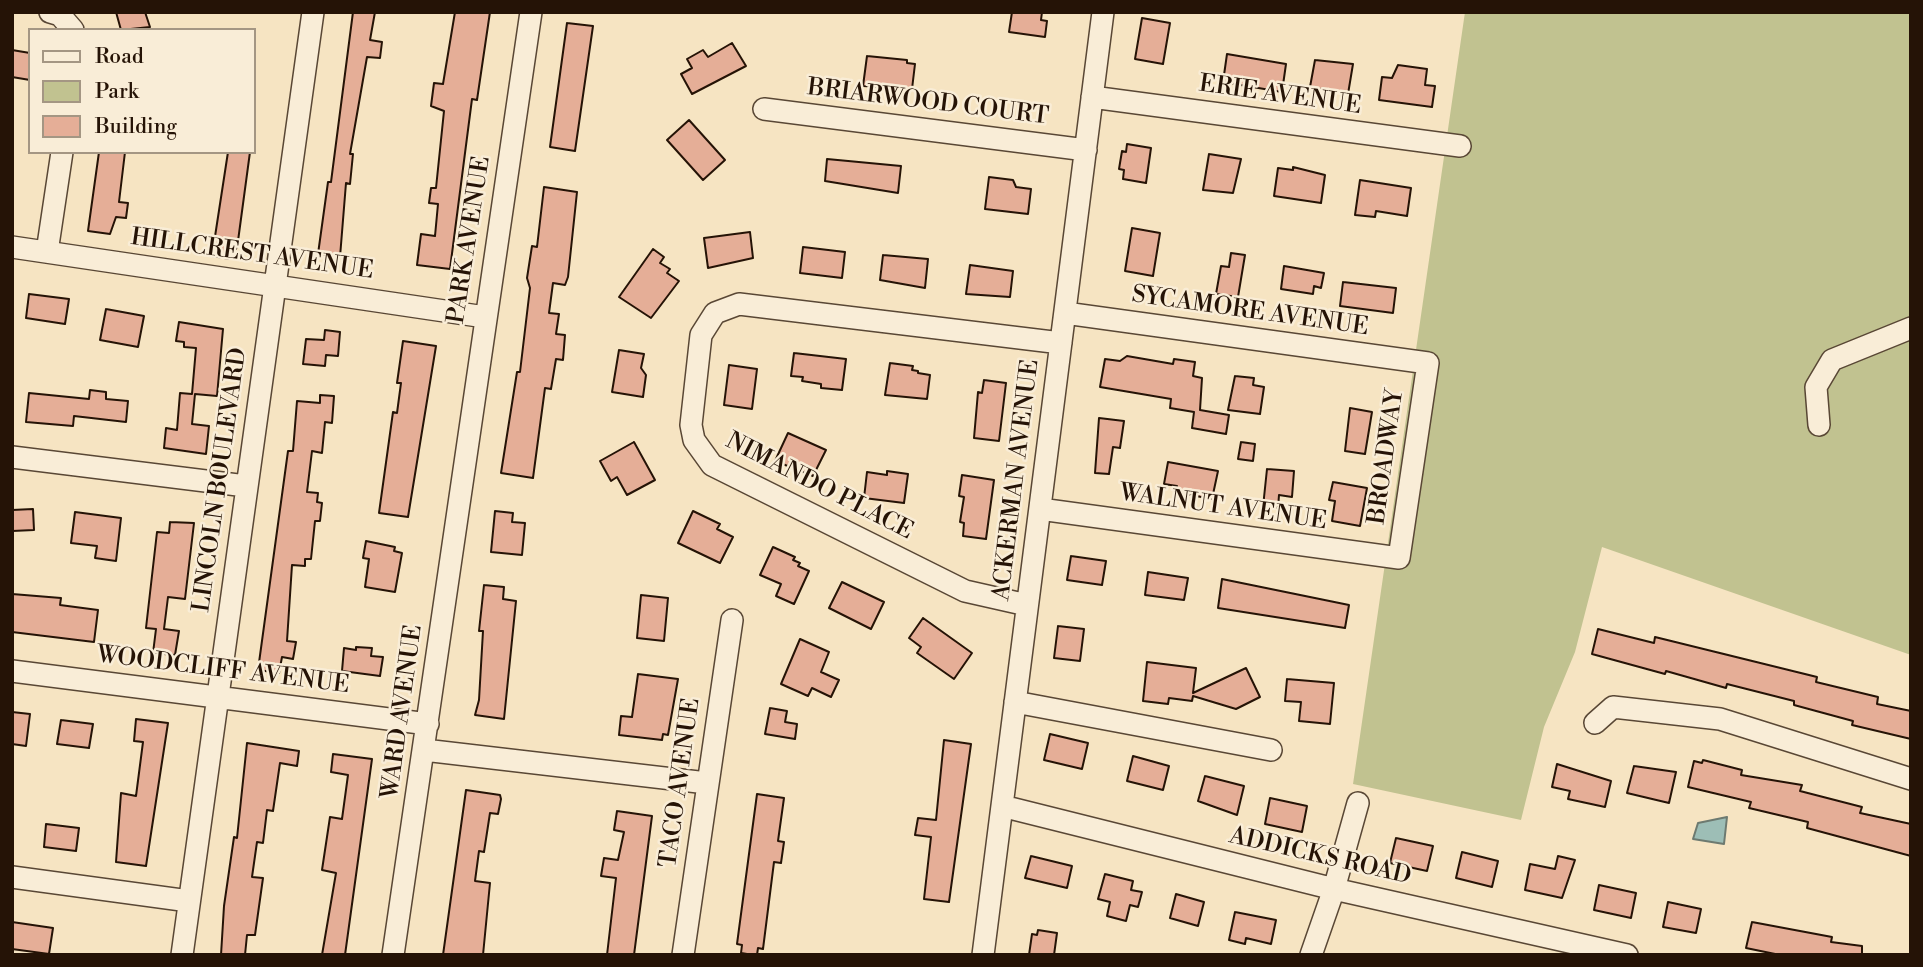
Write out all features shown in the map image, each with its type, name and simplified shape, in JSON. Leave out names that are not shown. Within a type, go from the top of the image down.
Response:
[{"type":"street","points":[[50,12],[60,15],[71,28]]},
{"type":"street","name":"LINCOLN BOULEVARD","points":[[182,955],[313,12]]},
{"type":"street","name":"PARK AVENUE","points":[[463,475],[531,12]]},
{"type":"street","name":"ACKERMAN AVENUE","points":[[983,955],[1103,12]]},
{"type":"street","name":"ERIE AVENUE","points":[[1092,97],[1460,146]]},
{"type":"street","name":"BRIARWOOD COURT","points":[[764,108],[1086,150]]},
{"type":"street","points":[[47,252],[62,154]]},
{"type":"street","name":"HILLCREST AVENUE","points":[[12,247],[485,317]]},
{"type":"street","name":"NIMANDO PLACE","points":[[1027,606],[965,591],[712,465],[698,447],[691,425],[701,335],[715,313],[739,304],[1061,343]]},
{"type":"street","name":"SYCAMORE AVENUE","points":[[1065,313],[1428,363]]},
{"type":"street","points":[[1819,425],[1816,387],[1832,360],[1911,328]]},
{"type":"street","name":"BROADWAY","points":[[1399,558],[1428,363]]},
{"type":"street","points":[[12,457],[246,486]]},
{"type":"street","name":"WARD AVENUE","points":[[393,955],[463,475]]},
{"type":"street","name":"WALNUT AVENUE","points":[[1040,509],[1399,558]]},
{"type":"street","name":"TACO AVENUE","points":[[683,955],[732,620]]},
{"type":"street","name":"WOODCLIFF AVENUE","points":[[12,671],[428,724]]},
{"type":"street","points":[[1015,702],[1271,750]]},
{"type":"street","points":[[1595,723],[1613,707],[1720,719],[1911,779]]},
{"type":"street","points":[[424,750],[707,783]]},
{"type":"street","points":[[1311,955],[1334,889],[1358,803]]},
{"type":"street","name":"ADDICKS ROAD","points":[[1002,806],[1334,889],[1627,955]]},
{"type":"street","points":[[12,877],[190,901]]},
{"type":"green space","points":[[1465,12],[1911,12],[1911,655],[1602,547],[1575,652],[1544,727],[1521,820],[1353,784]]},
{"type":"water","points":[[1727,817],[1724,844],[1693,839],[1698,823]]},
{"type":"building","points":[[116,12],[145,12],[150,27],[140,28],[120,28]]},
{"type":"building","points":[[353,12],[375,12],[370,40],[382,42],[380,58],[367,57],[350,154],[353,154],[350,184],[346,183],[340,257],[318,254],[328,182],[331,182]]},
{"type":"building","points":[[455,12],[490,12],[477,100],[472,99],[450,269],[417,265],[421,234],[435,236],[438,204],[429,203],[431,188],[436,188],[444,111],[431,106],[434,83],[443,84]]},
{"type":"building","points":[[1012,12],[1042,12],[1041,20],[1047,21],[1045,37],[1009,32]]},
{"type":"building","points":[[1142,18],[1170,23],[1163,64],[1135,59]]},
{"type":"building","points":[[567,23],[593,26],[575,151],[550,147]]},
{"type":"building","points":[[732,43],[746,66],[692,94],[681,74],[692,68],[687,59],[703,50],[708,57]]},
{"type":"building","points":[[12,50],[28,53],[28,80],[12,77]]},
{"type":"building","points":[[1227,54],[1286,64],[1282,92],[1223,82]]},
{"type":"building","points":[[867,56],[907,60],[907,63],[915,64],[912,89],[863,86]]},
{"type":"building","points":[[1315,60],[1353,64],[1348,94],[1310,87]]},
{"type":"building","points":[[1398,65],[1427,69],[1425,85],[1435,86],[1432,107],[1379,100],[1382,77],[1392,78]]},
{"type":"building","points":[[689,120],[725,160],[703,180],[667,140]]},
{"type":"building","points":[[1127,144],[1151,148],[1146,183],[1123,179],[1124,170],[1119,169],[1122,151],[1126,152]]},
{"type":"building","points":[[99,154],[125,154],[119,202],[128,203],[126,218],[116,217],[110,234],[88,231]]},
{"type":"building","points":[[228,154],[250,154],[236,249],[232,249],[230,259],[212,256]]},
{"type":"building","points":[[1209,154],[1241,159],[1233,193],[1203,190]]},
{"type":"building","points":[[827,159],[901,166],[898,193],[825,181]]},
{"type":"building","points":[[1293,167],[1325,175],[1321,203],[1274,196],[1278,168],[1293,170]]},
{"type":"building","points":[[989,177],[1013,180],[1016,187],[1031,189],[1028,214],[985,209]]},
{"type":"building","points":[[1360,180],[1411,188],[1407,216],[1376,211],[1375,217],[1355,215]]},
{"type":"building","points":[[544,187],[577,192],[568,277],[565,285],[553,283],[549,313],[559,314],[556,334],[565,335],[563,360],[556,359],[551,389],[545,388],[533,478],[501,473],[517,372],[520,372],[530,288],[527,278],[532,246],[537,247]]},
{"type":"building","points":[[1132,228],[1160,233],[1153,276],[1125,271]]},
{"type":"building","points":[[750,232],[753,258],[708,268],[704,238]]},
{"type":"building","points":[[803,247],[845,252],[842,278],[800,273]]},
{"type":"building","points":[[653,249],[664,257],[660,263],[670,269],[667,273],[679,281],[651,318],[619,297]]},
{"type":"building","points":[[1231,253],[1245,255],[1238,297],[1216,294],[1221,266],[1229,267]]},
{"type":"building","points":[[883,255],[928,259],[925,288],[880,280]]},
{"type":"building","points":[[970,265],[1013,271],[1010,297],[966,294]]},
{"type":"building","points":[[1284,266],[1324,273],[1321,288],[1314,286],[1313,294],[1281,289]]},
{"type":"building","points":[[1343,282],[1396,288],[1393,313],[1340,306]]},
{"type":"building","points":[[29,294],[69,299],[65,324],[26,318]]},
{"type":"building","points":[[106,309],[144,316],[138,347],[100,340]]},
{"type":"building","points":[[179,322],[223,329],[217,396],[195,394],[192,424],[209,426],[206,454],[164,448],[166,428],[177,430],[180,393],[192,394],[196,348],[184,347],[184,342],[176,341]]},
{"type":"building","points":[[325,330],[340,332],[338,356],[326,355],[325,366],[303,364],[306,339],[324,340]]},
{"type":"building","points":[[403,341],[436,346],[408,517],[379,513],[393,412],[397,413],[401,383],[397,383]]},
{"type":"building","points":[[619,350],[644,354],[641,368],[646,375],[643,397],[612,392]]},
{"type":"building","points":[[794,353],[846,359],[842,390],[821,388],[821,384],[802,381],[803,377],[791,376]]},
{"type":"building","points":[[1127,356],[1173,364],[1174,359],[1195,362],[1193,376],[1202,378],[1200,410],[1229,415],[1226,434],[1192,428],[1194,412],[1170,408],[1171,399],[1100,387],[1105,359],[1120,361]]},
{"type":"building","points":[[890,363],[913,366],[912,370],[930,375],[927,399],[885,395]]},
{"type":"building","points":[[729,365],[757,369],[752,409],[724,405]]},
{"type":"building","points":[[1235,376],[1254,378],[1253,385],[1264,387],[1260,414],[1228,410]]},
{"type":"building","points":[[984,380],[1006,383],[999,441],[974,438],[978,392],[982,393]]},
{"type":"building","points":[[90,390],[106,392],[106,399],[128,401],[126,422],[74,416],[73,426],[26,422],[29,393],[89,399]]},
{"type":"building","points":[[320,395],[334,396],[332,423],[325,422],[322,453],[312,451],[307,492],[318,493],[317,502],[322,503],[320,521],[315,521],[311,559],[305,559],[305,566],[292,565],[287,641],[296,642],[293,659],[282,657],[279,673],[258,670],[288,451],[293,451],[297,401],[320,403]]},
{"type":"building","points":[[1350,408],[1372,412],[1365,454],[1345,451]]},
{"type":"building","points":[[1099,418],[1124,421],[1120,448],[1113,447],[1109,474],[1095,473]]},
{"type":"building","points":[[788,433],[826,450],[813,476],[775,461]]},
{"type":"building","points":[[634,442],[655,480],[627,495],[617,477],[611,481],[600,461]]},
{"type":"building","points":[[1241,442],[1255,444],[1253,461],[1238,459]]},
{"type":"building","points":[[1168,462],[1218,471],[1212,499],[1175,492],[1177,486],[1164,484]]},
{"type":"building","points":[[1267,469],[1294,471],[1292,497],[1279,495],[1278,508],[1263,507]]},
{"type":"building","points":[[887,471],[908,474],[904,503],[864,498],[867,472],[887,475]]},
{"type":"building","points":[[962,475],[994,480],[986,539],[963,536],[964,523],[960,522],[964,497],[959,496]]},
{"type":"building","points":[[1333,482],[1367,488],[1360,526],[1332,521],[1335,501],[1329,500]]},
{"type":"building","points":[[33,509],[34,530],[12,531],[12,510]]},
{"type":"building","points":[[495,511],[513,513],[512,522],[525,523],[522,555],[491,552]]},
{"type":"building","points":[[693,511],[720,524],[717,529],[733,537],[720,563],[678,543]]},
{"type":"building","points":[[75,512],[121,518],[116,561],[95,558],[97,546],[71,543]]},
{"type":"building","points":[[170,522],[194,523],[185,599],[168,597],[164,629],[179,631],[175,655],[153,653],[156,629],[146,628],[157,532],[169,533]]},
{"type":"building","points":[[366,541],[395,547],[394,551],[402,553],[395,592],[365,587],[369,559],[363,558]]},
{"type":"building","points":[[773,547],[795,557],[793,560],[800,563],[798,566],[809,571],[794,604],[776,596],[781,584],[760,575]]},
{"type":"building","points":[[1071,556],[1106,561],[1102,585],[1067,580]]},
{"type":"building","points":[[1148,572],[1188,578],[1184,600],[1145,595]]},
{"type":"building","points":[[1222,579],[1349,605],[1345,628],[1218,608]]},
{"type":"building","points":[[842,582],[884,602],[871,629],[829,608]]},
{"type":"building","points":[[484,585],[504,587],[503,599],[516,601],[504,719],[475,715],[479,700],[483,631],[479,631]]},
{"type":"building","points":[[12,594],[61,598],[60,605],[98,610],[94,642],[12,632]]},
{"type":"building","points":[[641,595],[668,598],[664,641],[637,638]]},
{"type":"building","points":[[923,618],[972,653],[954,679],[917,653],[921,647],[909,638]]},
{"type":"building","points":[[1058,626],[1084,629],[1080,661],[1054,658]]},
{"type":"building","points":[[1598,629],[1654,643],[1655,637],[1817,677],[1816,682],[1878,697],[1877,704],[1911,711],[1911,739],[1852,725],[1853,721],[1794,705],[1794,701],[1727,684],[1726,688],[1666,671],[1665,674],[1592,654]]},
{"type":"building","points":[[800,639],[829,652],[821,672],[839,680],[831,697],[812,688],[808,696],[781,684]]},
{"type":"building","points":[[356,647],[372,648],[371,656],[383,657],[380,676],[342,671],[344,648],[356,650]]},
{"type":"building","points":[[1147,662],[1196,668],[1193,693],[1246,668],[1260,697],[1236,709],[1193,696],[1192,701],[1169,698],[1168,704],[1143,701]]},
{"type":"building","points":[[638,674],[678,679],[668,735],[663,734],[662,740],[619,735],[621,716],[632,717]]},
{"type":"building","points":[[1287,679],[1334,683],[1330,724],[1299,721],[1301,702],[1285,701]]},
{"type":"building","points":[[770,708],[787,711],[785,722],[797,724],[795,739],[765,734]]},
{"type":"building","points":[[12,712],[30,714],[26,746],[12,744]]},
{"type":"building","points":[[136,719],[168,723],[146,866],[116,862],[121,793],[136,796],[143,742],[134,741]]},
{"type":"building","points":[[61,720],[93,724],[89,748],[57,744]]},
{"type":"building","points":[[1050,734],[1088,743],[1082,769],[1044,760]]},
{"type":"building","points":[[944,740],[971,744],[949,902],[924,899],[931,837],[915,835],[918,818],[936,820]]},
{"type":"building","points":[[247,743],[299,751],[297,766],[280,763],[273,811],[267,810],[263,843],[257,842],[252,877],[263,878],[255,935],[247,935],[245,955],[221,955],[224,906],[234,837],[237,838]]},
{"type":"building","points":[[333,754],[372,759],[345,955],[322,955],[336,873],[322,870],[330,817],[342,819],[348,775],[331,772]]},
{"type":"building","points":[[1133,756],[1169,766],[1163,790],[1127,781]]},
{"type":"building","points":[[1703,760],[1742,770],[1741,775],[1802,785],[1800,791],[1862,807],[1860,813],[1911,824],[1911,856],[1807,828],[1808,822],[1749,808],[1751,802],[1688,787],[1694,761],[1702,763]]},
{"type":"building","points":[[1557,764],[1611,781],[1605,807],[1568,799],[1570,791],[1552,787]]},
{"type":"building","points":[[1634,766],[1676,772],[1669,803],[1627,793]]},
{"type":"building","points":[[1205,776],[1244,786],[1237,815],[1198,801]]},
{"type":"building","points":[[466,790],[500,795],[501,799],[498,814],[490,813],[484,852],[479,851],[475,881],[490,883],[483,955],[443,955]]},
{"type":"building","points":[[757,794],[784,798],[778,841],[784,842],[781,863],[774,862],[763,949],[758,948],[757,955],[753,955],[741,953],[742,945],[737,944]]},
{"type":"building","points":[[1270,798],[1307,806],[1302,832],[1265,824]]},
{"type":"building","points":[[617,811],[652,816],[634,955],[607,955],[616,878],[601,876],[604,858],[618,860],[624,832],[614,830]]},
{"type":"building","points":[[46,824],[79,828],[76,851],[44,847]]},
{"type":"building","points":[[1396,838],[1433,846],[1427,871],[1390,863]]},
{"type":"building","points":[[1462,852],[1498,861],[1492,887],[1456,878]]},
{"type":"building","points":[[1031,856],[1072,866],[1067,888],[1025,878]]},
{"type":"building","points":[[1558,856],[1575,860],[1562,898],[1525,890],[1530,864],[1555,869]]},
{"type":"building","points":[[1105,874],[1133,881],[1131,890],[1142,892],[1138,907],[1130,905],[1126,921],[1107,916],[1110,902],[1098,899]]},
{"type":"building","points":[[1599,885],[1636,893],[1631,918],[1594,910]]},
{"type":"building","points":[[1176,894],[1204,902],[1198,926],[1170,918]]},
{"type":"building","points":[[1668,902],[1701,909],[1696,933],[1663,927]]},
{"type":"building","points":[[1235,912],[1276,920],[1271,944],[1246,938],[1245,944],[1229,940]]},
{"type":"building","points":[[12,922],[53,928],[49,954],[12,949]]},
{"type":"building","points":[[1752,922],[1832,937],[1831,942],[1862,946],[1862,955],[1780,955],[1746,948]]},
{"type":"building","points":[[1038,930],[1057,933],[1054,955],[1029,955],[1032,934],[1037,935]]}]
